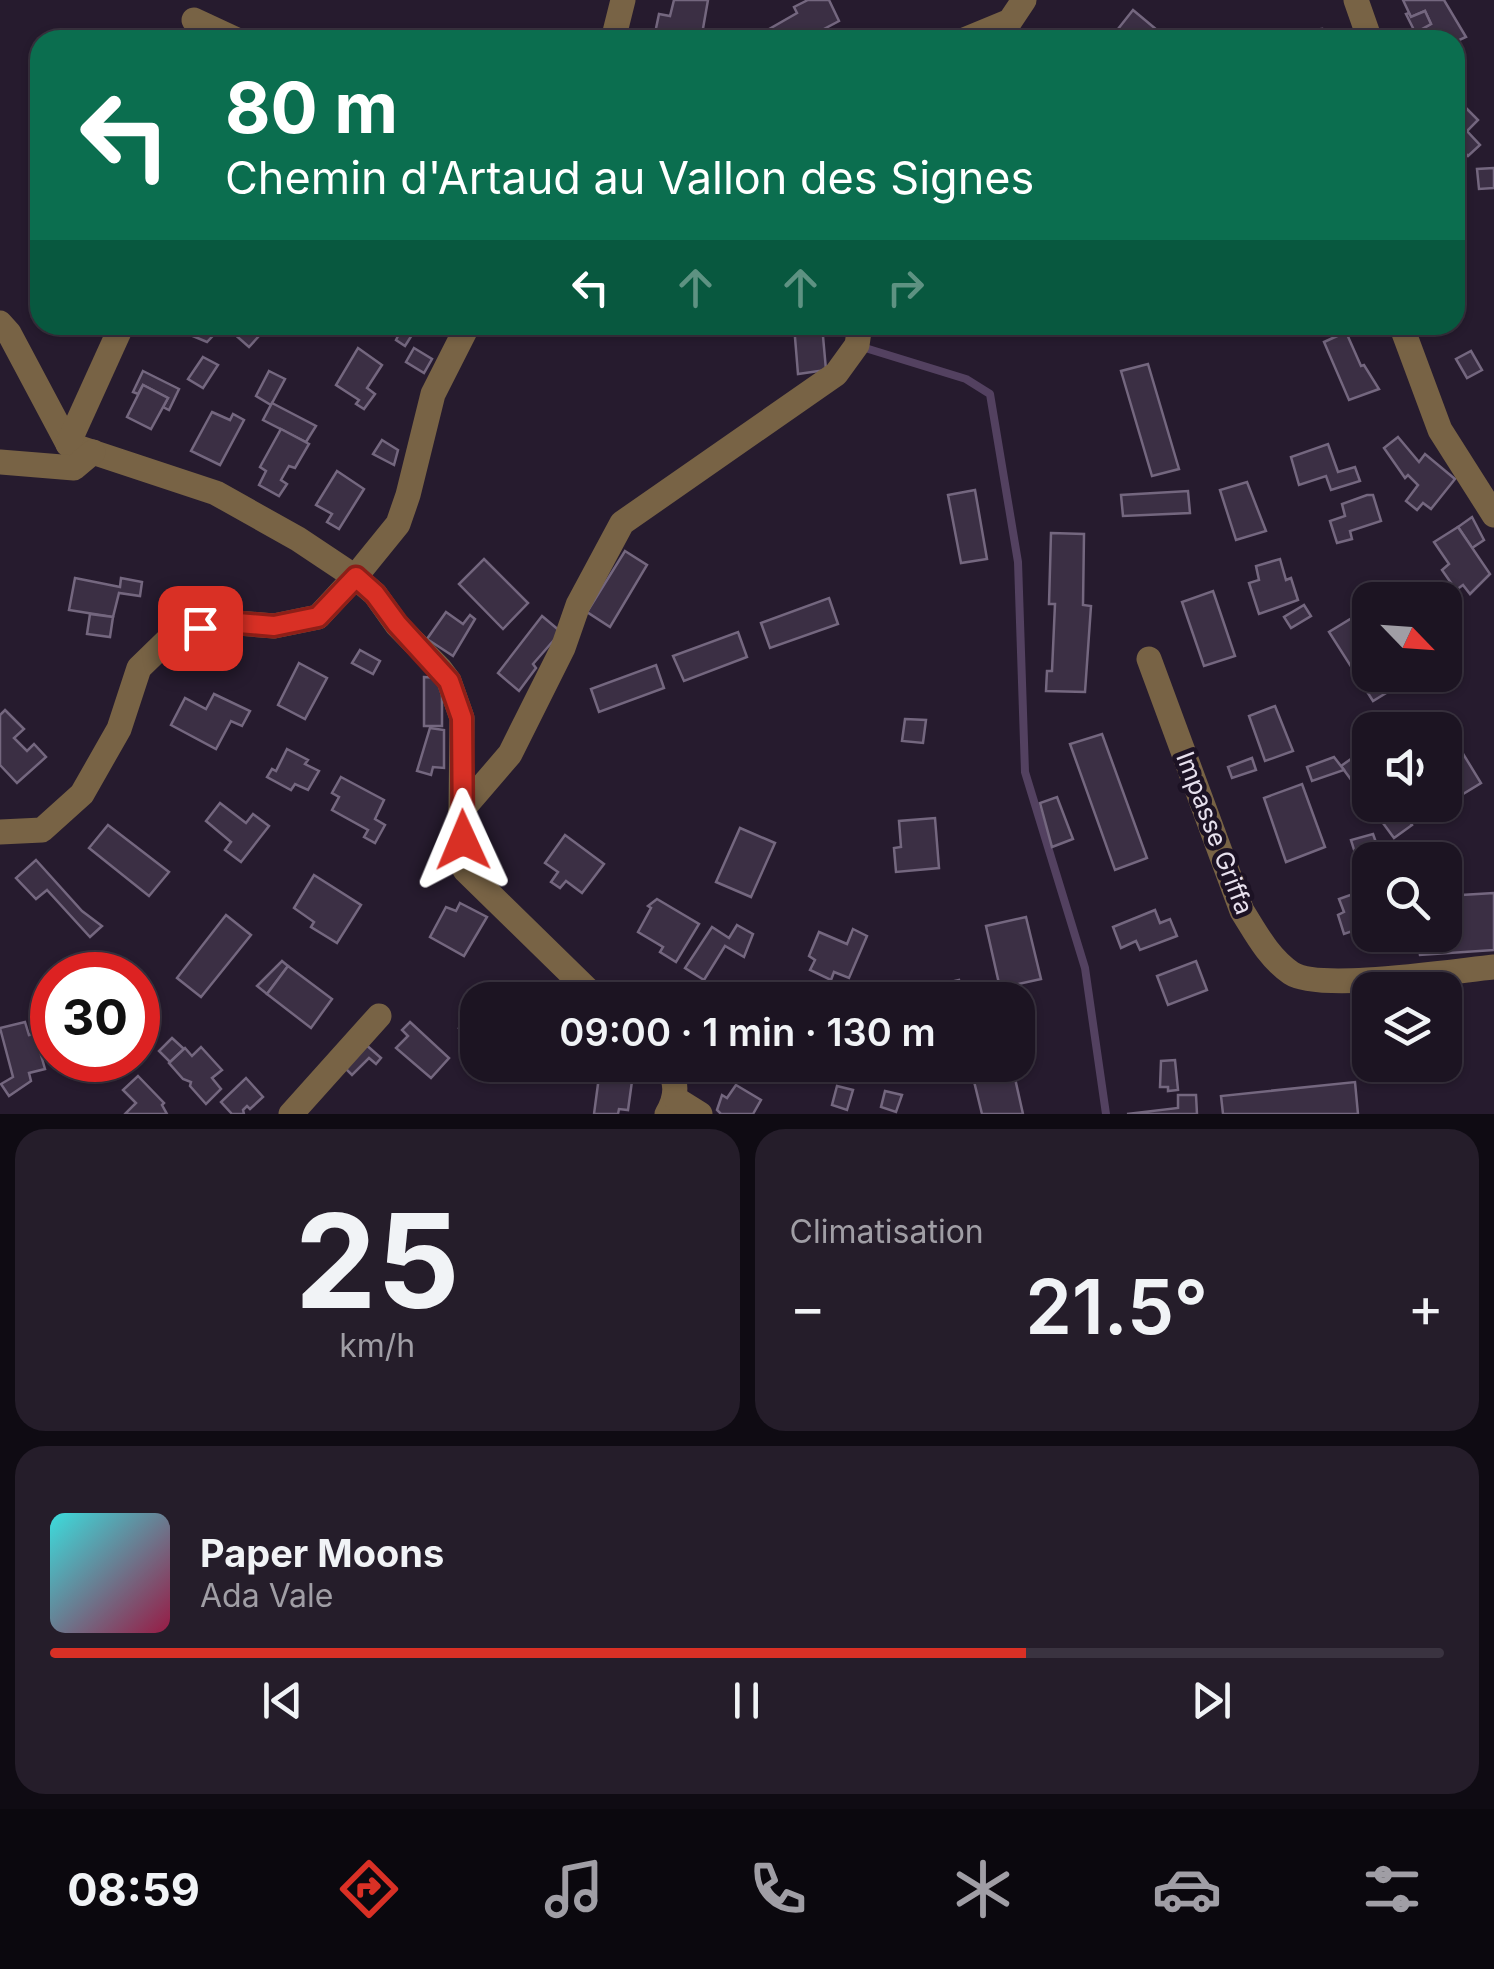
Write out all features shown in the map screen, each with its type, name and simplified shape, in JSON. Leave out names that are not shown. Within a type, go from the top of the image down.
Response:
[{"type":"street","points":[[616,30],[623,0]]},
{"type":"street","points":[[988,30],[1010,21],[1024,0]]},
{"type":"street","points":[[1356,0],[1366,30]]},
{"type":"street","points":[[194,20],[216,30]]},
{"type":"street","points":[[0,324],[80,448],[216,492],[298,538],[375,594],[449,681],[462,718],[464,870],[579,982]]},
{"type":"street","points":[[0,462],[74,468],[119,335]]},
{"type":"street","points":[[0,832],[42,830],[82,794],[119,729],[139,668],[173,635],[226,622],[274,626],[318,617],[356,577],[398,524],[433,394],[463,335]]},
{"type":"street","points":[[461,811],[510,754],[563,648],[578,605],[622,523],[836,374],[857,345],[858,335]]},
{"type":"street","points":[[1405,335],[1440,430],[1494,515]]},
{"type":"street","name":"Impasse Griffa","points":[[1150,659],[1242,911],[1266,949],[1293,975],[1332,982],[1494,968]]},
{"type":"street","points":[[292,1114],[379,1016]]},
{"type":"street","points":[[672,1106],[700,1114]]},
{"type":"building","points":[[674,0],[708,0],[703,30],[656,30],[659,14],[670,16]]},
{"type":"building","points":[[808,0],[829,0],[839,21],[822,30],[767,30],[797,13],[794,7]]},
{"type":"building","points":[[1403,0],[1444,0],[1462,30],[1422,30],[1431,24],[1425,11],[1411,17]]},
{"type":"building","points":[[1133,10],[1157,30],[1117,30]]},
{"type":"building","points":[[1425,11],[1431,24],[1414,30],[1406,14],[1411,17]]},
{"type":"building","points":[[1465,107],[1478,120],[1467,131],[1480,145],[1468,156]]},
{"type":"building","points":[[1494,168],[1494,188],[1479,189],[1477,169]]},
{"type":"building","points":[[190,335],[214,335],[207,342]]},
{"type":"building","points":[[235,335],[260,335],[249,347]]},
{"type":"building","points":[[398,335],[412,335],[405,346],[396,340]]},
{"type":"building","points":[[795,335],[823,335],[826,370],[798,374]]},
{"type":"building","points":[[1347,335],[1361,366],[1379,389],[1349,400],[1324,342]]},
{"type":"building","points":[[358,348],[382,365],[367,388],[375,394],[364,409],[356,404],[359,400],[336,385]]},
{"type":"building","points":[[414,348],[432,359],[424,373],[406,362]]},
{"type":"building","points":[[1471,351],[1482,370],[1467,378],[1456,359]]},
{"type":"building","points":[[203,357],[218,365],[203,388],[188,379]]},
{"type":"building","points":[[1148,364],[1179,469],[1152,476],[1121,371]]},
{"type":"building","points":[[143,371],[179,389],[169,410],[163,407],[168,398],[143,385],[138,394],[133,392]]},
{"type":"building","points":[[269,371],[285,379],[271,405],[256,396]]},
{"type":"building","points":[[143,385],[168,398],[151,429],[127,417]]},
{"type":"building","points":[[272,403],[316,426],[306,442],[263,420]]},
{"type":"building","points":[[212,412],[230,420],[233,414],[244,420],[220,465],[191,451]]},
{"type":"building","points":[[281,429],[309,444],[295,468],[289,466],[281,480],[287,484],[279,496],[259,485],[266,471],[260,467]]},
{"type":"building","points":[[1398,437],[1419,462],[1425,454],[1455,479],[1431,509],[1423,503],[1417,510],[1406,501],[1418,485],[1408,475],[1405,478],[1384,448]]},
{"type":"building","points":[[382,440],[398,450],[394,465],[373,454]]},
{"type":"building","points":[[1328,444],[1338,472],[1355,467],[1360,481],[1331,490],[1326,476],[1299,485],[1291,457]]},
{"type":"building","points":[[337,471],[364,489],[339,529],[327,522],[332,514],[316,505]]},
{"type":"building","points":[[1247,482],[1266,531],[1236,540],[1220,490]]},
{"type":"building","points":[[975,490],[987,559],[961,563],[948,495]]},
{"type":"building","points":[[1188,491],[1190,513],[1123,516],[1121,495]]},
{"type":"building","points":[[1373,495],[1381,521],[1350,531],[1352,539],[1337,543],[1330,521],[1345,516],[1342,504]]},
{"type":"building","points":[[1472,517],[1484,540],[1472,548],[1458,527]]},
{"type":"building","points":[[1458,527],[1490,574],[1470,594],[1462,582],[1450,582],[1442,570],[1449,564],[1434,542]]},
{"type":"building","points":[[1051,533],[1084,534],[1083,605],[1091,606],[1085,692],[1046,691],[1047,671],[1052,671],[1055,604],[1049,604]]},
{"type":"building","points":[[625,551],[647,565],[610,627],[587,612]]},
{"type":"building","points":[[484,559],[528,603],[503,629],[459,584]]},
{"type":"building","points":[[1280,559],[1298,600],[1259,614],[1249,583],[1259,580],[1256,566]]},
{"type":"building","points":[[75,578],[120,587],[121,578],[142,582],[140,596],[119,593],[113,617],[69,610]]},
{"type":"building","points":[[1213,591],[1235,656],[1204,666],[1182,602]]},
{"type":"building","points":[[829,598],[838,624],[770,648],[761,623]]},
{"type":"building","points":[[1304,605],[1311,616],[1291,628],[1284,617]]},
{"type":"building","points":[[446,612],[463,624],[470,615],[475,619],[453,656],[427,639]]},
{"type":"building","points":[[90,614],[113,617],[110,637],[87,634]]},
{"type":"building","points":[[542,616],[561,632],[533,664],[536,668],[519,691],[498,673]]},
{"type":"building","points":[[1352,618],[1352,668],[1329,632]]},
{"type":"building","points":[[738,632],[747,657],[684,681],[673,656]]},
{"type":"building","points":[[360,650],[380,661],[373,674],[352,663]]},
{"type":"building","points":[[299,663],[327,678],[305,719],[278,705]]},
{"type":"building","points":[[656,665],[664,688],[599,712],[591,689]]},
{"type":"building","points":[[424,677],[439,678],[442,685],[442,726],[424,726]]},
{"type":"building","points":[[1367,692],[1388,692],[1373,701]]},
{"type":"building","points":[[214,694],[250,711],[242,726],[231,721],[216,749],[171,725],[185,698],[206,709]]},
{"type":"building","points":[[1275,706],[1293,751],[1265,761],[1249,716]]},
{"type":"building","points":[[5,710],[24,729],[14,738],[27,751],[34,744],[46,757],[17,783],[0,765],[0,715]]},
{"type":"building","points":[[905,719],[926,720],[923,743],[902,741]]},
{"type":"building","points":[[430,728],[444,730],[444,768],[433,767],[431,775],[417,771]]},
{"type":"building","points":[[1102,734],[1147,858],[1115,870],[1070,744]]},
{"type":"building","points":[[287,749],[319,771],[308,790],[295,784],[291,790],[267,777],[272,769],[276,771]]},
{"type":"building","points":[[1462,752],[1481,783],[1462,795]]},
{"type":"building","points":[[1334,757],[1344,770],[1312,781],[1307,767]]},
{"type":"building","points":[[1252,758],[1256,770],[1232,778],[1228,767]]},
{"type":"building","points":[[1352,758],[1352,781],[1341,766]]},
{"type":"building","points":[[341,777],[384,800],[375,819],[385,825],[375,843],[364,837],[368,830],[332,810],[339,797],[332,793]]},
{"type":"building","points":[[1302,784],[1325,847],[1286,862],[1264,798]]},
{"type":"building","points":[[1057,797],[1073,839],[1052,847],[1040,803]]},
{"type":"building","points":[[220,803],[246,823],[253,814],[269,826],[241,862],[225,850],[231,842],[206,821]]},
{"type":"building","points":[[935,818],[939,868],[896,872],[894,848],[901,847],[899,821]]},
{"type":"building","points":[[1382,822],[1410,822],[1412,825],[1394,838]]},
{"type":"building","points":[[108,825],[169,872],[149,896],[89,848]]},
{"type":"building","points":[[740,828],[775,843],[751,897],[716,882]]},
{"type":"building","points":[[1373,834],[1376,842],[1352,843],[1351,840]]},
{"type":"building","points":[[565,835],[604,864],[582,893],[566,881],[560,888],[551,882],[558,872],[545,863]]},
{"type":"building","points":[[36,860],[82,911],[102,926],[90,937],[47,890],[36,899],[16,878]]},
{"type":"building","points":[[314,875],[361,905],[337,943],[311,927],[314,922],[294,908]]},
{"type":"building","points":[[1494,893],[1494,950],[1420,955],[1420,952],[1462,952],[1462,895]]},
{"type":"building","points":[[1352,894],[1352,931],[1344,934],[1338,915],[1344,912],[1339,899]]},
{"type":"building","points":[[657,899],[699,924],[676,962],[660,952],[663,947],[638,932],[651,908],[648,906]]},
{"type":"building","points":[[460,903],[487,917],[464,956],[430,937],[446,907],[456,911]]},
{"type":"building","points":[[1155,910],[1160,923],[1170,919],[1177,936],[1140,950],[1136,941],[1121,948],[1113,927]]},
{"type":"building","points":[[226,915],[251,935],[201,997],[177,978]]},
{"type":"building","points":[[1026,917],[1041,979],[999,982],[986,926]]},
{"type":"building","points":[[737,925],[753,934],[744,957],[725,946],[704,980],[685,968],[712,927],[729,938]]},
{"type":"building","points":[[853,929],[867,936],[849,978],[834,972],[831,980],[810,970],[815,960],[809,956],[819,932],[847,944]]},
{"type":"building","points":[[282,961],[288,966],[267,994],[257,986]]},
{"type":"building","points":[[1196,961],[1207,990],[1168,1005],[1157,976]]},
{"type":"building","points":[[288,966],[332,999],[311,1028],[267,994]]},
{"type":"building","points":[[25,1022],[30,1035],[30,1082],[9,1096],[1,1084],[13,1077],[0,1028]]},
{"type":"building","points":[[410,1022],[449,1058],[431,1078],[396,1048],[408,1036],[402,1030]]},
{"type":"building","points":[[172,1038],[184,1049],[170,1062],[160,1050]]},
{"type":"building","points":[[364,1043],[381,1058],[376,1064],[369,1058],[352,1075],[342,1065]]},
{"type":"building","points":[[201,1047],[222,1070],[212,1078],[221,1089],[206,1104],[190,1086],[191,1082],[169,1063],[185,1048],[192,1056]]},
{"type":"building","points":[[1175,1060],[1178,1090],[1168,1091],[1168,1087],[1160,1087],[1161,1061]]},
{"type":"building","points":[[246,1078],[263,1097],[250,1109],[247,1106],[244,1114],[232,1114],[221,1102]]},
{"type":"building","points":[[132,1082],[144,1082],[164,1103],[167,1114],[125,1114],[136,1103],[123,1090]]},
{"type":"building","points":[[598,1082],[632,1082],[628,1110],[594,1114]]},
{"type":"building","points":[[974,1082],[1016,1082],[1023,1114],[982,1114]]},
{"type":"building","points":[[1355,1082],[1358,1114],[1223,1114],[1221,1096]]},
{"type":"building","points":[[736,1085],[761,1100],[753,1114],[721,1114],[717,1110],[722,1095],[727,1098]]},
{"type":"building","points":[[837,1086],[853,1090],[847,1110],[832,1105]]},
{"type":"building","points":[[885,1091],[902,1095],[896,1112],[881,1107]]},
{"type":"building","points":[[1178,1095],[1196,1095],[1197,1114],[1127,1114],[1178,1108]]},
{"type":"waterway","points":[[862,347],[966,379],[990,394],[1018,562],[1025,772],[1085,968],[1106,1114]]},
{"type":"route","points":[[200,628],[226,622],[274,626],[318,617],[356,577],[449,681],[462,718],[463,840]]}]
